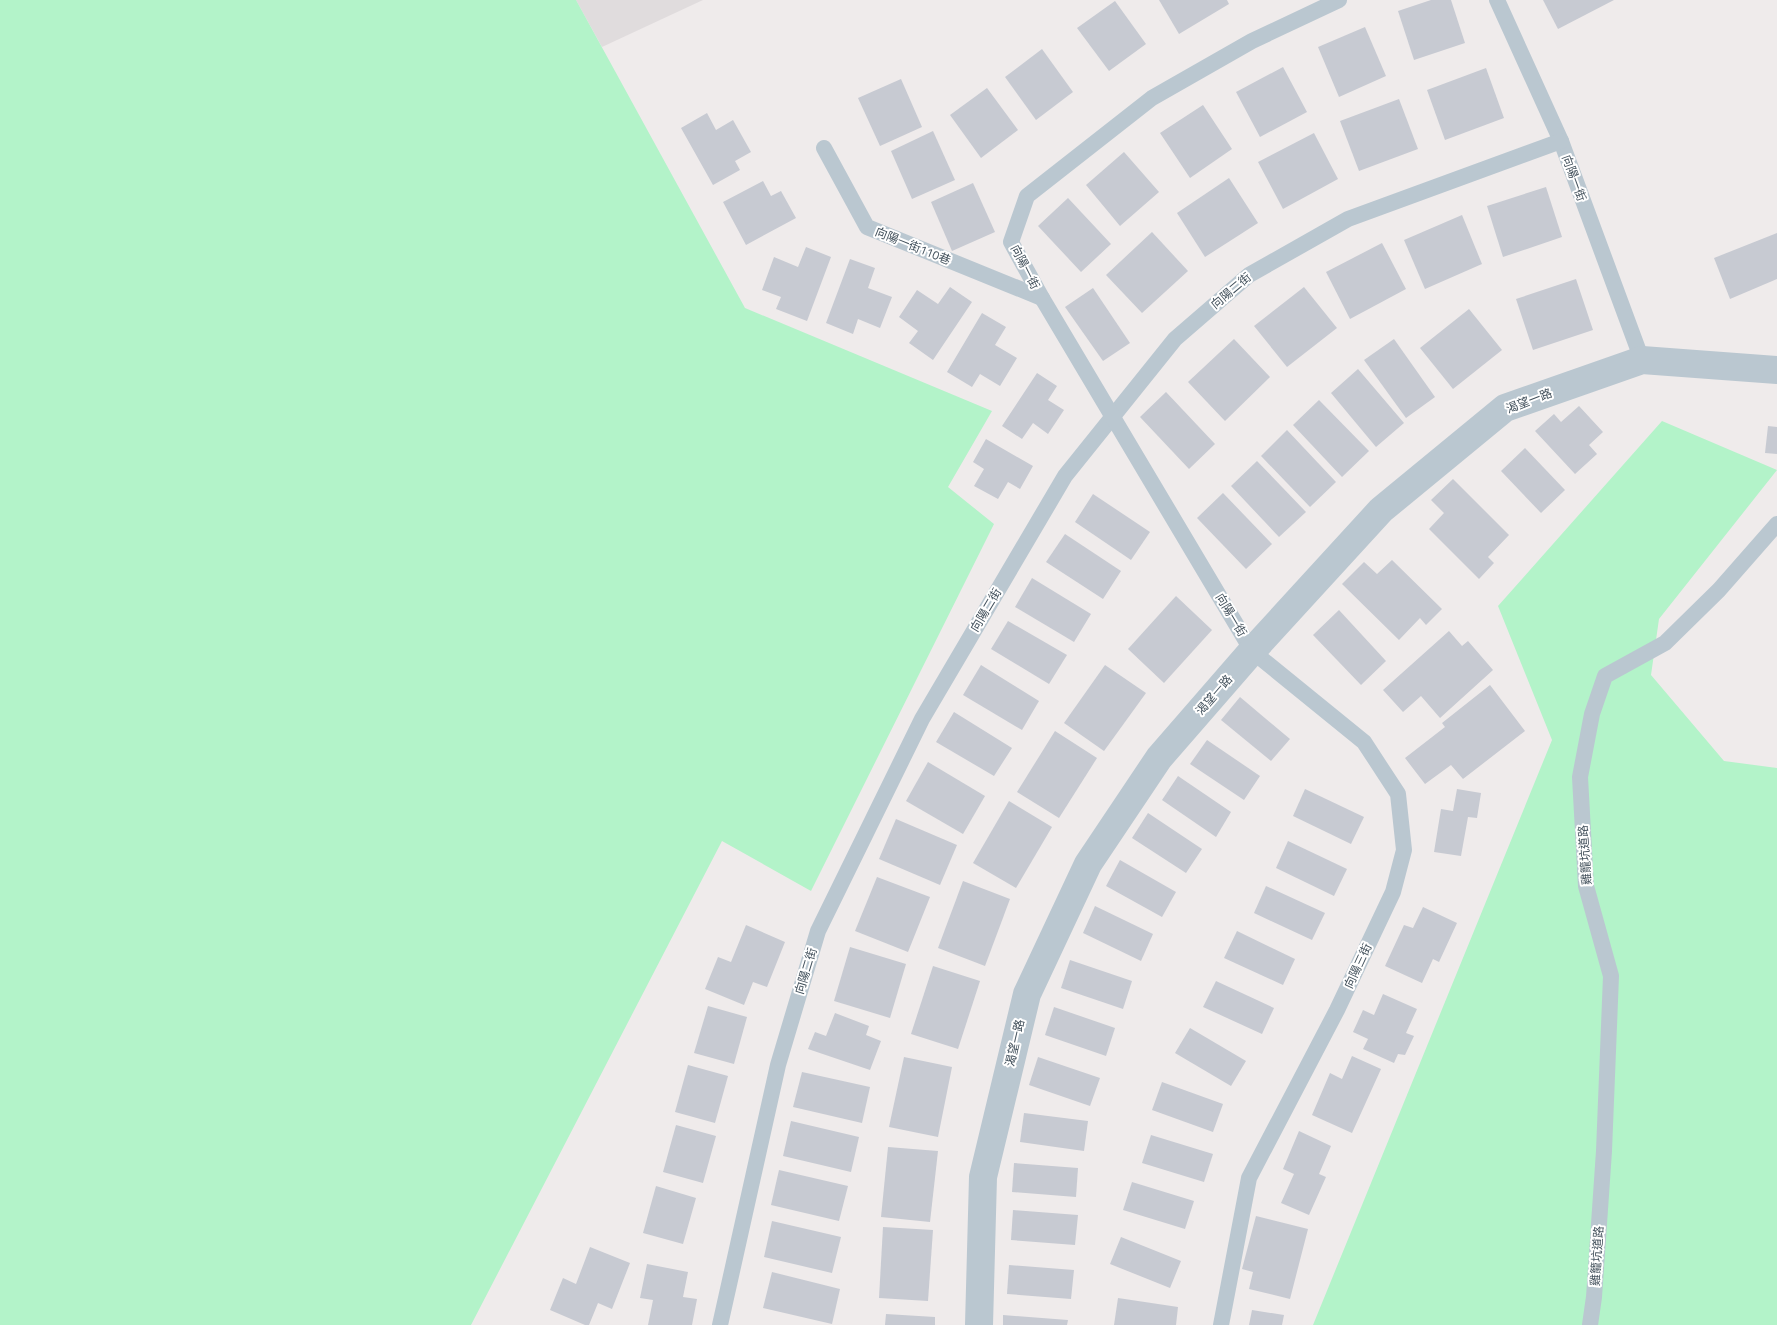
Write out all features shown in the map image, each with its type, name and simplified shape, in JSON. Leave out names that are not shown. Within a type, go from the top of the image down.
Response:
[{"type":"street","name":"渴望一路","points":[[979,1325],[983,1177],[1027,994],[1088,864],[1159,758],[1252,651],[1381,510],[1505,408],[1642,360],[1777,370]]},
{"type":"lane","name":"向陽一街","points":[[1252,651],[1112,417],[1011,242],[1027,196],[1152,98],[1252,41],[1339,0]]},
{"type":"lane","name":"向陽一街","points":[[1497,0],[1561,141],[1642,360]]},
{"type":"lane","name":"向陽二街","points":[[720,1325],[778,1065],[818,931],[922,719],[1065,476],[1175,339],[1249,275],[1348,219],[1561,141]]},
{"type":"lane","name":"向陽一街110巷","points":[[824,148],[868,227],[1042,298]]},
{"type":"lane","name":"雞籠坑道路","points":[[1590,1325],[1594,1297],[1604,1151],[1611,976],[1586,886],[1580,777],[1592,714],[1605,676],[1665,643],[1719,590],[1777,524]]},
{"type":"lane","name":"向陽三街","points":[[1221,1325],[1249,1178],[1338,1010],[1393,892],[1404,850],[1398,794],[1364,742],[1252,651]]},
{"type":"shaded area","points":[[576,0],[703,0],[602,47]]},
{"type":"green space","points":[[0,0],[576,0],[745,308],[992,411],[948,487],[994,524],[811,891],[722,841],[471,1325],[0,1325]]},
{"type":"green space","points":[[1662,421],[1777,470],[1659,619],[1651,675],[1724,761],[1777,768],[1777,1325],[1313,1325],[1552,740],[1498,606]]},
{"type":"building","points":[[1159,0],[1227,0],[1229,4],[1179,34]]},
{"type":"building","points":[[1431,0],[1451,0],[1465,43],[1414,60],[1398,11]]},
{"type":"building","points":[[1543,0],[1614,0],[1558,29]]},
{"type":"building","points":[[1115,1],[1146,44],[1109,71],[1077,28]]},
{"type":"building","points":[[1365,27],[1386,76],[1339,97],[1318,47]]},
{"type":"building","points":[[1042,49],[1073,92],[1036,120],[1005,77]]},
{"type":"building","points":[[1283,67],[1307,112],[1260,137],[1236,92]]},
{"type":"building","points":[[1486,68],[1504,118],[1445,140],[1427,90]]},
{"type":"building","points":[[901,79],[922,127],[880,146],[858,98]]},
{"type":"building","points":[[987,88],[1018,130],[981,158],[950,115]]},
{"type":"building","points":[[1399,99],[1418,149],[1359,171],[1340,121]]},
{"type":"building","points":[[1203,105],[1232,149],[1190,178],[1160,133]]},
{"type":"building","points":[[707,113],[716,130],[733,120],[751,152],[735,161],[740,170],[713,185],[681,128]]},
{"type":"building","points":[[933,131],[955,180],[912,199],[891,151]]},
{"type":"building","points":[[1314,133],[1338,179],[1283,209],[1258,162]]},
{"type":"building","points":[[1124,152],[1159,192],[1120,226],[1086,185]]},
{"type":"building","points":[[1229,178],[1258,223],[1205,257],[1177,213]]},
{"type":"building","points":[[763,181],[771,196],[781,191],[796,218],[746,245],[723,202]]},
{"type":"building","points":[[973,183],[995,232],[952,251],[931,202]]},
{"type":"building","points":[[1546,187],[1562,237],[1503,257],[1487,206]]},
{"type":"building","points":[[1068,198],[1111,244],[1081,272],[1038,226]]},
{"type":"building","points":[[1462,215],[1482,264],[1425,289],[1404,240]]},
{"type":"building","points":[[1152,232],[1188,271],[1142,313],[1106,275]]},
{"type":"building","points":[[1777,233],[1777,279],[1730,299],[1714,258]]},
{"type":"building","points":[[1382,243],[1406,289],[1350,319],[1326,272]]},
{"type":"building","points":[[806,247],[831,257],[807,321],[776,309],[781,297],[762,290],[774,257],[798,267]]},
{"type":"building","points":[[850,259],[875,268],[868,288],[892,297],[880,328],[858,319],[853,334],[826,323]]},
{"type":"building","points":[[1576,279],[1593,330],[1533,350],[1516,299]]},
{"type":"building","points":[[950,287],[972,302],[933,360],[909,343],[918,331],[899,317],[917,290],[938,304]]},
{"type":"building","points":[[1304,287],[1337,328],[1287,367],[1254,326]]},
{"type":"building","points":[[1093,288],[1130,343],[1103,361],[1065,307]]},
{"type":"building","points":[[1469,309],[1502,350],[1453,389],[1420,348]]},
{"type":"building","points":[[982,313],[1006,327],[995,345],[1017,358],[1000,386],[980,374],[972,387],[947,372]]},
{"type":"building","points":[[1234,339],[1270,377],[1225,421],[1188,382]]},
{"type":"building","points":[[1394,339],[1435,397],[1406,418],[1364,360]]},
{"type":"building","points":[[1358,369],[1404,423],[1376,447],[1331,393]]},
{"type":"building","points":[[1037,373],[1057,386],[1048,400],[1064,410],[1048,434],[1033,423],[1022,439],[1002,426]]},
{"type":"building","points":[[1166,392],[1215,444],[1189,469],[1140,417]]},
{"type":"building","points":[[1319,400],[1369,451],[1342,477],[1293,425]]},
{"type":"building","points":[[1579,406],[1603,432],[1589,445],[1597,454],[1575,474],[1535,431],[1554,414],[1561,422]]},
{"type":"building","points":[[1768,426],[1777,427],[1777,454],[1765,453]]},
{"type":"building","points":[[1287,430],[1336,482],[1310,507],[1261,456]]},
{"type":"building","points":[[986,439],[1033,466],[1020,489],[1008,482],[998,499],[974,486],[984,469],[973,462]]},
{"type":"building","points":[[1525,448],[1565,490],[1541,513],[1501,471]]},
{"type":"building","points":[[1257,461],[1306,512],[1279,537],[1231,486]]},
{"type":"building","points":[[1453,479],[1509,535],[1488,557],[1494,563],[1479,579],[1429,529],[1444,513],[1431,500]]},
{"type":"building","points":[[1223,493],[1272,544],[1246,569],[1197,518]]},
{"type":"building","points":[[1093,494],[1150,532],[1131,560],[1075,522]]},
{"type":"building","points":[[1065,534],[1121,571],[1103,599],[1046,562]]},
{"type":"building","points":[[1392,560],[1442,609],[1426,625],[1420,618],[1399,640],[1342,584],[1364,562],[1377,574]]},
{"type":"building","points":[[1032,578],[1091,614],[1074,642],[1015,607]]},
{"type":"building","points":[[1176,596],[1212,630],[1164,683],[1128,649]]},
{"type":"building","points":[[1339,610],[1386,661],[1361,685],[1313,635]]},
{"type":"building","points":[[1008,621],[1067,655],[1049,684],[991,649]]},
{"type":"building","points":[[1449,631],[1462,646],[1468,641],[1493,670],[1440,718],[1421,696],[1403,712],[1383,690]]},
{"type":"building","points":[[981,665],[1039,701],[1022,730],[963,695]]},
{"type":"building","points":[[1105,665],[1146,693],[1104,751],[1064,723]]},
{"type":"building","points":[[1490,685],[1525,731],[1463,779],[1451,765],[1425,784],[1405,758],[1445,727],[1442,723]]},
{"type":"building","points":[[1240,697],[1290,739],[1271,761],[1221,720]]},
{"type":"building","points":[[954,712],[1012,748],[994,776],[936,742]]},
{"type":"building","points":[[1055,731],[1097,758],[1059,818],[1017,792]]},
{"type":"building","points":[[1207,740],[1260,776],[1244,800],[1190,764]]},
{"type":"building","points":[[928,762],[985,796],[963,834],[906,801]]},
{"type":"building","points":[[1178,776],[1231,812],[1216,837],[1162,800]]},
{"type":"building","points":[[1305,789],[1364,817],[1351,844],[1293,816]]},
{"type":"building","points":[[1457,789],[1481,793],[1477,818],[1468,817],[1461,856],[1434,852],[1441,809],[1453,811]]},
{"type":"building","points":[[1009,801],[1052,827],[1016,888],[973,863]]},
{"type":"building","points":[[1148,813],[1202,849],[1186,873],[1132,838]]},
{"type":"building","points":[[896,819],[957,845],[940,885],[879,859]]},
{"type":"building","points":[[1288,841],[1347,869],[1334,896],[1276,868]]},
{"type":"building","points":[[1120,860],[1176,892],[1162,917],[1106,886]]},
{"type":"building","points":[[877,877],[930,897],[908,952],[855,931]]},
{"type":"building","points":[[963,881],[1010,899],[985,966],[938,948]]},
{"type":"building","points":[[1266,886],[1325,913],[1312,940],[1254,913]]},
{"type":"building","points":[[1095,906],[1153,934],[1141,961],[1083,933]]},
{"type":"building","points":[[1423,907],[1457,923],[1439,962],[1433,959],[1422,983],[1385,966],[1404,925],[1413,928]]},
{"type":"building","points":[[746,925],[785,942],[767,987],[753,982],[744,1005],[705,989],[718,957],[731,962]]},
{"type":"building","points":[[1237,931],[1295,959],[1283,985],[1224,958]]},
{"type":"building","points":[[850,947],[906,964],[890,1018],[834,1001]]},
{"type":"building","points":[[1070,960],[1132,981],[1123,1009],[1061,988]]},
{"type":"building","points":[[933,966],[980,981],[958,1049],[911,1034]]},
{"type":"building","points":[[1216,981],[1274,1008],[1262,1034],[1203,1007]]},
{"type":"building","points":[[1383,994],[1417,1009],[1406,1033],[1414,1036],[1405,1055],[1398,1054],[1394,1063],[1363,1049],[1368,1039],[1353,1032],[1363,1010],[1374,1015]]},
{"type":"building","points":[[708,1006],[747,1017],[734,1064],[694,1053]]},
{"type":"building","points":[[1054,1007],[1115,1028],[1106,1056],[1045,1035]]},
{"type":"building","points":[[835,1013],[869,1026],[866,1035],[881,1041],[870,1070],[808,1049],[815,1032],[826,1036]]},
{"type":"building","points":[[1190,1028],[1246,1061],[1231,1086],[1175,1053]]},
{"type":"building","points":[[1352,1056],[1381,1069],[1352,1133],[1312,1115],[1330,1073],[1342,1079]]},
{"type":"building","points":[[904,1057],[952,1067],[938,1137],[889,1127]]},
{"type":"building","points":[[1038,1057],[1100,1078],[1090,1106],[1029,1085]]},
{"type":"building","points":[[688,1065],[728,1076],[715,1123],[675,1112]]},
{"type":"building","points":[[802,1072],[870,1087],[862,1123],[793,1107]]},
{"type":"building","points":[[1162,1082],[1223,1104],[1213,1132],[1152,1110]]},
{"type":"building","points":[[1024,1113],[1088,1121],[1084,1151],[1020,1142]]},
{"type":"building","points":[[791,1121],[859,1137],[851,1172],[783,1156]]},
{"type":"building","points":[[676,1125],[716,1136],[703,1183],[663,1172]]},
{"type":"building","points":[[1299,1131],[1331,1146],[1319,1174],[1326,1177],[1309,1215],[1281,1203],[1294,1174],[1283,1169]]},
{"type":"building","points":[[1151,1135],[1213,1154],[1204,1182],[1142,1163]]},
{"type":"building","points":[[888,1147],[938,1151],[930,1222],[881,1217]]},
{"type":"building","points":[[1014,1163],[1078,1168],[1076,1197],[1012,1192]]},
{"type":"building","points":[[779,1170],[848,1186],[839,1221],[771,1205]]},
{"type":"building","points":[[1132,1182],[1194,1201],[1185,1229],[1123,1210]]},
{"type":"building","points":[[656,1186],[696,1198],[683,1244],[643,1233]]},
{"type":"building","points":[[1013,1210],[1078,1215],[1075,1245],[1011,1240]]},
{"type":"building","points":[[1256,1216],[1308,1229],[1290,1299],[1249,1289],[1253,1272],[1242,1269]]},
{"type":"building","points":[[772,1221],[841,1237],[832,1273],[764,1257]]},
{"type":"building","points":[[883,1227],[933,1230],[928,1301],[879,1298]]},
{"type":"building","points":[[1121,1237],[1181,1261],[1170,1288],[1110,1264]]},
{"type":"building","points":[[590,1247],[630,1263],[612,1309],[598,1303],[589,1325],[585,1325],[550,1310],[563,1278],[576,1284]]},
{"type":"building","points":[[647,1264],[688,1272],[683,1297],[697,1299],[692,1325],[648,1325],[653,1300],[640,1298]]},
{"type":"building","points":[[1009,1265],[1074,1270],[1071,1299],[1007,1294]]},
{"type":"building","points":[[772,1272],[840,1289],[832,1324],[763,1308]]},
{"type":"building","points":[[1118,1298],[1178,1307],[1176,1325],[1114,1325]]},
{"type":"building","points":[[1252,1310],[1284,1315],[1282,1325],[1249,1325]]},
{"type":"building","points":[[886,1314],[935,1317],[935,1325],[885,1325]]},
{"type":"building","points":[[1003,1315],[1068,1320],[1067,1325],[1003,1325]]}]
